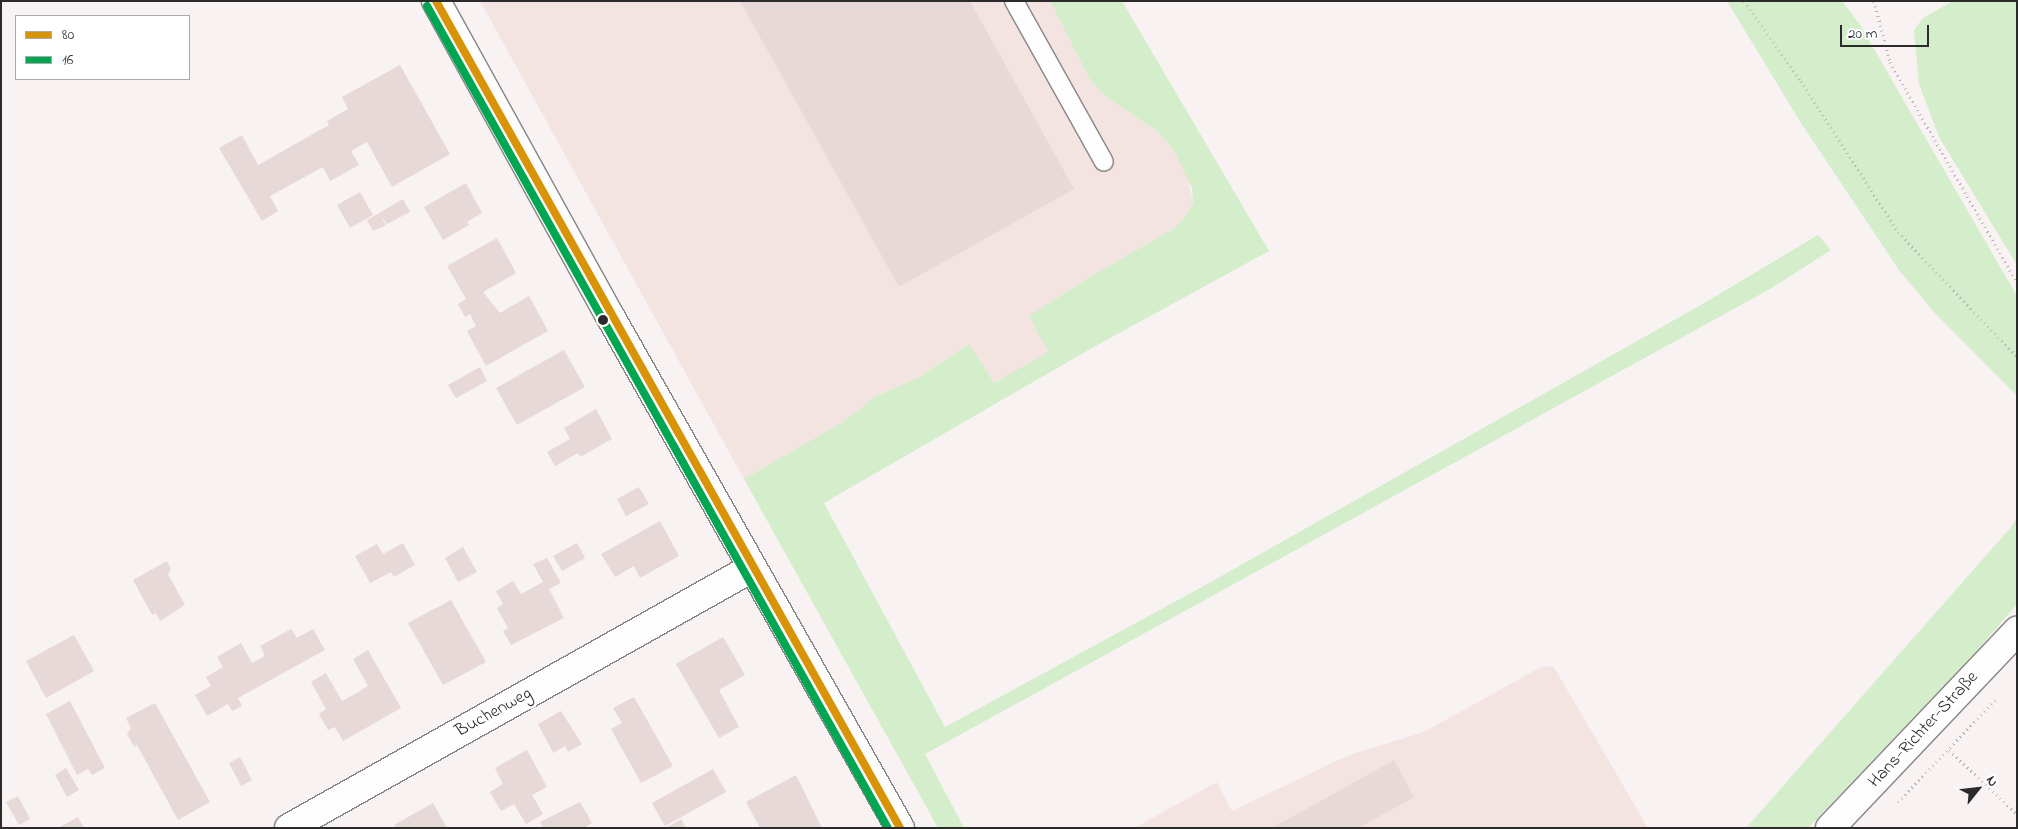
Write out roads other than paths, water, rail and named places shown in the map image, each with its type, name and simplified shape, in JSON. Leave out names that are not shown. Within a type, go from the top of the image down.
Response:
[{"type":"street","points":[[436,1],[752,568],[900,828]]},
{"type":"street","name":"Buchenweg","points":[[289,828],[752,568]]},
{"type":"street","name":"Hans-Richter-Straße","points":[[1830,828],[1927,728],[2017,631]]},
{"type":"lane","points":[[1014,1],[1104,162]]}]
